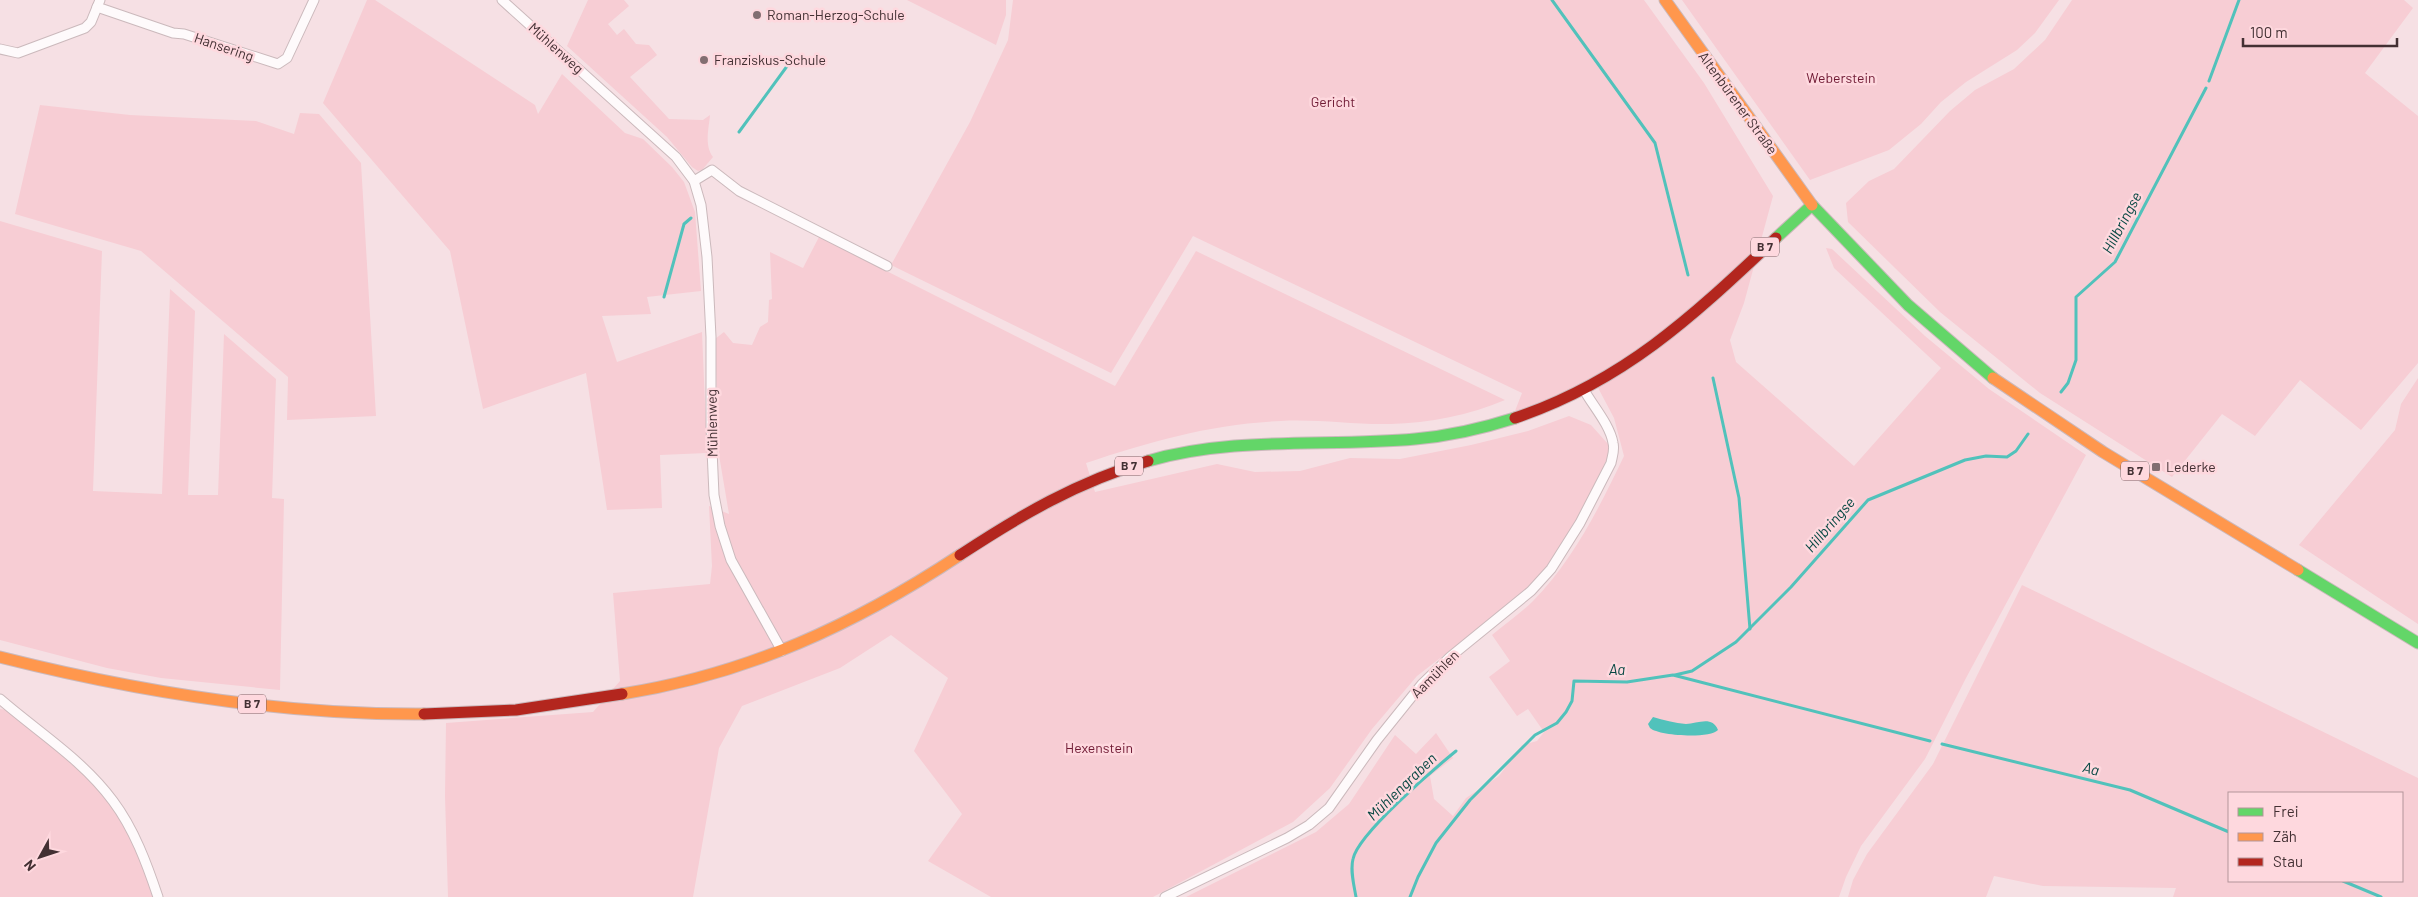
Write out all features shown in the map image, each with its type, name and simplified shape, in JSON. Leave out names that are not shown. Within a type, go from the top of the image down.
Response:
[{"type":"main road","name":"Altenbürener Straße","points":[[1665,0],[1812,205]]},
{"type":"main road","name":"B 7","points":[[0,656],[76,676],[158,691],[294,710],[392,714],[508,711],[641,692],[704,678],[782,651],[869,611],[1023,514],[1078,485],[1113,471],[1160,458],[1207,449],[1416,439],[1473,431],[1537,412],[1584,390],[1648,351],[1812,205],[1908,306],[2002,384],[2066,429],[2418,643]]},
{"type":"street","name":"Hansering","points":[[98,4],[173,34],[184,34],[278,64],[288,58],[314,0]]},
{"type":"street","name":"Mühlenweg","points":[[502,0],[676,157],[694,181],[702,205],[707,257],[711,338],[711,427],[714,495],[731,560],[782,651]]},
{"type":"street","points":[[0,49],[18,53],[82,30],[91,22],[98,4]]},
{"type":"street","points":[[694,181],[712,170],[739,191],[887,266]]},
{"type":"street","name":"Aamühlen","points":[[1164,897],[1280,841],[1319,818],[1337,798],[1377,740],[1422,684],[1530,591],[1551,569],[1580,523],[1611,463],[1614,453],[1614,443],[1610,434],[1584,390]]},
{"type":"street","points":[[0,699],[92,776],[112,799],[133,834],[158,897]]},
{"type":"green space","points":[[367,0],[375,0],[535,105],[538,114],[562,74],[625,133],[643,139],[672,167],[684,182],[695,212],[701,291],[647,297],[651,314],[602,316],[617,362],[702,332],[707,453],[660,455],[662,508],[607,510],[586,373],[483,409],[450,251],[323,103]]},
{"type":"green space","points":[[588,0],[624,0],[629,6],[608,24],[617,35],[624,29],[636,44],[649,45],[657,55],[630,77],[669,119],[703,120],[710,115],[708,142],[713,157],[702,170],[698,171],[692,167],[667,137],[567,46]]},
{"type":"green space","points":[[907,0],[1006,0],[1006,15],[996,45]]},
{"type":"green space","name":"Gericht","points":[[1013,0],[1644,0],[1704,83],[1773,196],[1744,303],[1730,340],[1736,362],[1854,466],[1941,368],[1834,268],[1826,248],[1832,249],[1925,336],[1989,389],[2086,455],[1966,678],[1925,759],[1861,846],[1839,897],[1186,897],[1316,832],[1349,804],[1395,735],[1416,754],[1436,733],[1453,758],[1430,776],[1434,799],[1453,816],[1466,798],[1499,776],[1522,745],[1537,741],[1544,732],[1528,709],[1517,716],[1489,677],[1510,661],[1492,635],[1533,601],[1561,568],[1585,532],[1624,456],[1614,418],[1596,384],[1576,386],[1533,407],[1515,411],[1522,393],[1193,236],[1111,373],[891,265],[970,122],[1008,40]]},
{"type":"green space","name":"Weberstein","points":[[1682,0],[2059,0],[2035,33],[2017,50],[1966,82],[1941,102],[1921,124],[1889,150],[1810,180]]},
{"type":"green space","points":[[2072,0],[2404,0],[2413,8],[2365,73],[2418,116],[2418,363],[2361,430],[2300,380],[2255,436],[2222,414],[2172,477],[2040,393],[1940,312],[1848,222],[1846,203],[1869,181],[1894,169],[1950,111],[1975,90],[2014,69],[2045,40]]},
{"type":"green space","points":[[40,105],[130,115],[256,121],[294,134],[300,113],[319,114],[361,163],[376,416],[287,420],[288,377],[141,251],[15,214]]},
{"type":"green space","points":[[0,221],[102,251],[93,491],[162,494],[170,289],[195,311],[188,495],[218,495],[224,334],[276,379],[272,498],[284,499],[280,690],[161,678],[107,668],[0,640]]},
{"type":"green space","name":"Hexenstein","points":[[819,237],[1115,386],[1196,251],[1505,400],[1464,414],[1420,422],[1377,424],[1281,421],[1231,426],[1182,435],[1086,463],[1095,492],[1217,464],[1255,472],[1300,471],[1350,458],[1400,459],[1528,431],[1569,416],[1591,425],[1608,444],[1608,456],[1584,510],[1554,561],[1524,593],[1417,676],[1372,729],[1330,788],[1293,822],[1153,897],[991,897],[928,861],[962,814],[914,751],[948,678],[891,635],[840,668],[742,706],[719,748],[693,897],[448,897],[445,796],[446,723],[593,712],[620,681],[613,593],[710,584],[712,566],[709,506],[729,514],[719,455],[715,339],[724,332],[733,343],[752,345],[760,327],[768,322],[769,300],[772,299],[770,252],[803,268]]},
{"type":"green space","points":[[2418,378],[2418,624],[2299,545],[2395,430],[2401,404]]},
{"type":"green space","points":[[2022,585],[2418,778],[2418,897],[2173,897],[2176,888],[2043,886],[1994,876],[1986,897],[1848,897],[1853,880],[1867,854],[1933,764]]},
{"type":"green space","points":[[0,709],[7,710],[61,754],[88,778],[111,803],[131,836],[155,897],[0,897]]},
{"type":"water","points":[[1653,717],[1686,724],[1704,721],[1712,723],[1718,730],[1705,735],[1673,735],[1663,733],[1650,728],[1648,724]]},
{"type":"waterway","points":[[1552,0],[1655,143],[1688,275]]},
{"type":"waterway","name":"Hillbringse","points":[[2209,81],[2239,0]]},
{"type":"waterway","points":[[739,132],[793,58]]},
{"type":"waterway","name":"Hillbringse","points":[[2061,392],[2068,383],[2076,360],[2076,297],[2115,262],[2206,88]]},
{"type":"waterway","points":[[664,297],[684,224],[691,218]]},
{"type":"waterway","points":[[1713,378],[1739,498],[1750,629]]},
{"type":"waterway","name":"Hillbringse","points":[[1675,675],[1692,671],[1736,642],[1791,587],[1868,500],[1965,460],[1986,456],[2007,457],[2016,451],[2028,434]]},
{"type":"waterway","name":"Aa","points":[[1410,897],[1436,843],[1470,800],[1535,735],[1557,723],[1566,712],[1572,701],[1574,681],[1627,682],[1673,675],[1930,741]]},
{"type":"waterway","name":"Aa","points":[[1942,744],[2130,790],[2228,832]]},
{"type":"waterway","name":"Mühlengraben","points":[[1356,897],[1352,868],[1353,859],[1358,848],[1368,834],[1398,802],[1456,751]]},
{"type":"waterway","name":"Aa","points":[[2345,882],[2381,897]]},
{"type":"traffic: fast","points":[[1776,238],[1812,205],[1908,305],[1993,378]]},
{"type":"traffic: fast","points":[[1148,461],[1181,453],[1247,445],[1428,438],[1466,431],[1515,418]]},
{"type":"traffic: fast","points":[[2298,570],[2418,643]]},
{"type":"traffic: slow","points":[[1665,0],[1812,205]]},
{"type":"traffic: slow","points":[[1993,378],[2103,452],[2298,570]]},
{"type":"traffic: slow","points":[[622,694],[713,674],[756,660],[798,643],[880,603],[960,555]]},
{"type":"traffic: slow","points":[[0,657],[105,681],[210,699],[263,706],[317,710],[424,714]]},
{"type":"traffic: jam","points":[[1515,418],[1554,403],[1591,385],[1656,343],[1716,293],[1776,238]]},
{"type":"traffic: jam","points":[[960,555],[1005,526],[1073,489],[1122,469],[1148,461]]},
{"type":"traffic: jam","points":[[424,714],[516,710],[622,694]]},
{"type":"place","name":"Roman-Herzog-Schule","points":[[757,15]]},
{"type":"place","name":"Franziskus-Schule","points":[[704,60]]},
{"type":"place","name":"Lederke","points":[[2156,467]]}]
